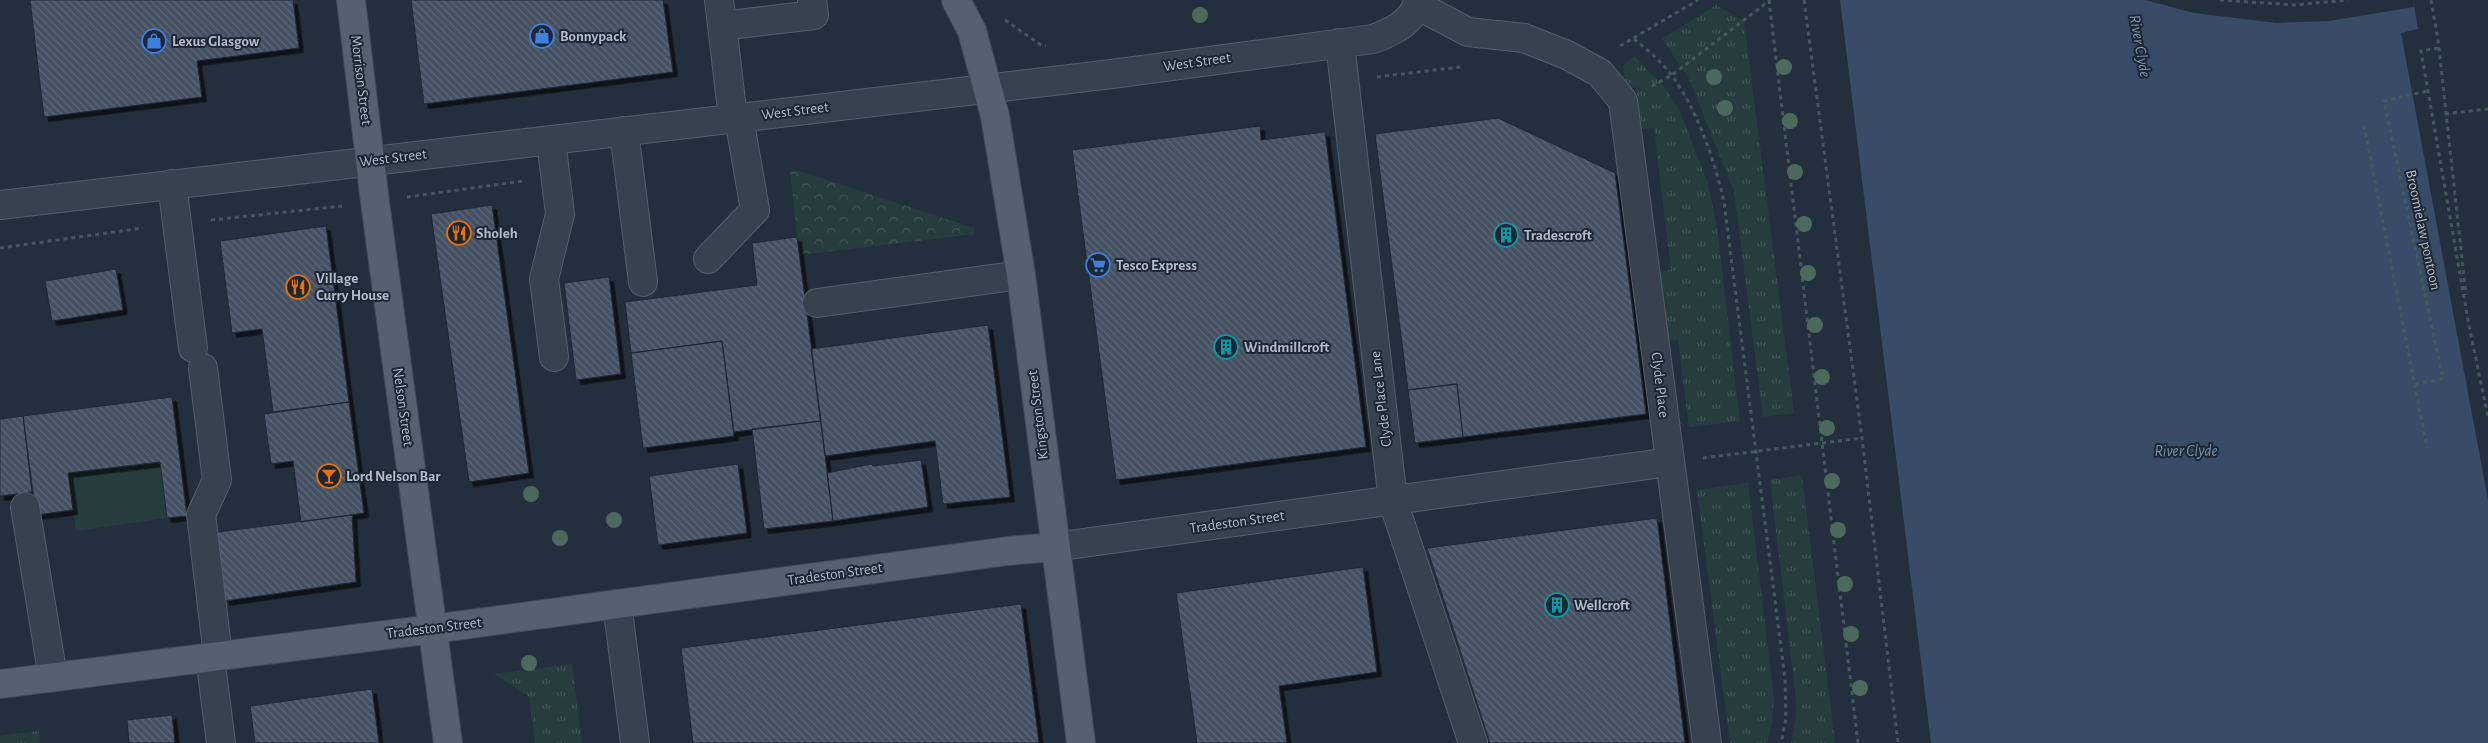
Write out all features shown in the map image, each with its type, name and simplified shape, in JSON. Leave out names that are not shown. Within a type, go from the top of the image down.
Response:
[{"type":"main road","name":"Morrison Street","points":[[351,0],[371,161]]},
{"type":"main road","name":"Kingston Street","points":[[956,0],[972,31],[995,116],[1021,275],[1054,547],[1081,743]]},
{"type":"main road","name":"Nelson Street","points":[[371,161],[448,743]]},
{"type":"main road","name":"Tradeston Street","points":[[0,684],[433,629],[998,552],[1054,547]]},
{"type":"street","points":[[708,259],[755,210],[736,118],[720,13],[814,15],[812,0]]},
{"type":"street","name":"West Street","points":[[0,205],[988,88],[1373,39],[1389,33],[1410,17],[1418,2],[1468,32],[1524,38],[1566,55],[1600,73],[1623,101]]},
{"type":"street","name":"Clyde Place Lane","points":[[1340,43],[1393,501],[1473,743]]},
{"type":"street","name":"Clyde Place","points":[[1623,101],[1706,743]]},
{"type":"street","points":[[624,131],[643,282]]},
{"type":"street","points":[[551,140],[560,214],[544,279],[554,357]]},
{"type":"street","points":[[172,184],[217,480],[201,515],[221,743]]},
{"type":"street","points":[[817,303],[1021,275]]},
{"type":"street","name":"Tradeston Street","points":[[1054,547],[1670,462]]},
{"type":"street","points":[[25,507],[53,677]]},
{"type":"street","points":[[617,604],[635,743]]},
{"type":"path","points":[[1698,0],[1634,38],[1672,75],[1692,109],[1719,180],[1724,202],[1785,678],[1786,718],[1781,743]]},
{"type":"path","points":[[1804,0],[1862,438],[1898,743]]},
{"type":"path","points":[[2220,0],[2294,5],[2348,0]]},
{"type":"path","points":[[2431,0],[2469,326]]},
{"type":"path","points":[[1623,101],[1672,75],[1769,1]]},
{"type":"path","points":[[1769,1],[1858,743]]},
{"type":"path","points":[[2438,48],[2421,51],[2469,326],[2488,417]]},
{"type":"path","name":"Broomielaw pontoon","points":[[2415,384],[2443,379],[2384,101],[2427,91]]},
{"type":"path","points":[[2445,114],[2488,109]]},
{"type":"path","points":[[2364,125],[2427,448]]},
{"type":"path","points":[[1670,462],[1862,438]]},
{"type":"green space","points":[[1716,5],[1744,21],[1794,413],[1763,417],[1734,191],[1689,79],[1662,39]]},
{"type":"green space","points":[[1634,56],[1664,87],[1679,109],[1708,184],[1717,228],[1740,421],[1689,427],[1678,340],[1662,341],[1653,273],[1671,270],[1654,128],[1642,129],[1636,87],[1626,89],[1623,65]]},
{"type":"green space","points":[[790,168],[974,228],[975,234],[799,255]]},
{"type":"green space","points":[[160,462],[167,518],[76,531],[68,473]]},
{"type":"green space","points":[[1802,475],[1835,743],[1791,743],[1796,717],[1796,698],[1770,480]]},
{"type":"green space","points":[[1748,483],[1774,698],[1772,724],[1767,743],[1730,743],[1697,490]]},
{"type":"green space","points":[[572,664],[582,743],[535,743],[529,697],[494,674]]},
{"type":"green space","points":[[39,731],[40,743],[0,743],[0,736]]},
{"type":"water","name":"River Clyde","points":[[1840,0],[2413,0],[2418,29],[2401,33],[2488,500],[2488,743],[1931,743]]},
{"type":"pier","points":[[2145,0],[2413,0],[2414,7],[2329,21],[2276,23],[2194,13]]},
{"type":"building","name":"Lexus Glasgow","points":[[30,0],[293,0],[299,48],[197,61],[202,97],[44,117]]},
{"type":"building","name":"Bonnypack","points":[[411,0],[663,0],[673,72],[424,104]]},
{"type":"building","name":"Tradescroft","points":[[1498,118],[1615,173],[1646,414],[1463,437],[1457,384],[1408,390],[1375,134]]},
{"type":"building","name":"Windmillcroft","points":[[1260,126],[1261,140],[1325,132],[1366,447],[1116,480],[1072,150]]},
{"type":"building","points":[[492,205],[529,473],[469,482],[431,214]]},
{"type":"building","points":[[326,226],[349,402],[273,412],[262,329],[232,333],[220,241]]},
{"type":"building","points":[[797,237],[821,421],[734,432],[722,341],[631,353],[625,302],[757,285],[752,243]]},
{"type":"building","points":[[116,269],[123,310],[52,321],[45,281]]},
{"type":"building","points":[[609,277],[621,374],[576,380],[564,283]]},
{"type":"building","points":[[988,325],[1010,497],[943,504],[935,441],[825,456],[811,349]]},
{"type":"building","points":[[722,341],[734,436],[643,448],[631,353]]},
{"type":"building","points":[[1457,384],[1463,437],[1415,443],[1408,390]]},
{"type":"building","points":[[172,397],[187,516],[167,518],[160,462],[68,473],[73,510],[36,515],[23,416]]},
{"type":"building","points":[[349,402],[364,513],[301,522],[293,461],[271,464],[264,414]]},
{"type":"building","points":[[23,416],[32,492],[0,496],[0,419]]},
{"type":"building","points":[[821,421],[833,521],[764,529],[752,429]]},
{"type":"building","points":[[921,460],[928,507],[833,521],[827,473],[871,464],[873,466]]},
{"type":"building","points":[[738,464],[747,533],[658,545],[649,476]]},
{"type":"building","points":[[352,515],[356,582],[225,601],[217,532]]},
{"type":"building","name":"Wellcroft","points":[[1657,518],[1685,743],[1490,743],[1427,548]]},
{"type":"building","points":[[1363,567],[1377,672],[1279,686],[1287,743],[1197,743],[1176,593]]},
{"type":"building","points":[[1021,604],[1039,743],[693,743],[681,648]]},
{"type":"building","points":[[372,689],[379,743],[255,743],[250,706]]},
{"type":"building","points":[[172,715],[175,743],[129,743],[127,720]]},
{"type":"place","name":"Bonnypack","points":[[542,36]]},
{"type":"place","name":"Lexus Glasgow","points":[[154,41]]},
{"type":"place","name":"Sholeh","points":[[459,233]]},
{"type":"place","name":"Tradescroft","points":[[1506,235]]},
{"type":"place","name":"Tesco Express","points":[[1098,265]]},
{"type":"place","name":"Village Curry House","points":[[298,287]]},
{"type":"place","name":"Windmillcroft","points":[[1226,347]]},
{"type":"place","name":"Lord Nelson Bar","points":[[329,476]]},
{"type":"place","name":"Wellcroft","points":[[1557,605]]}]
